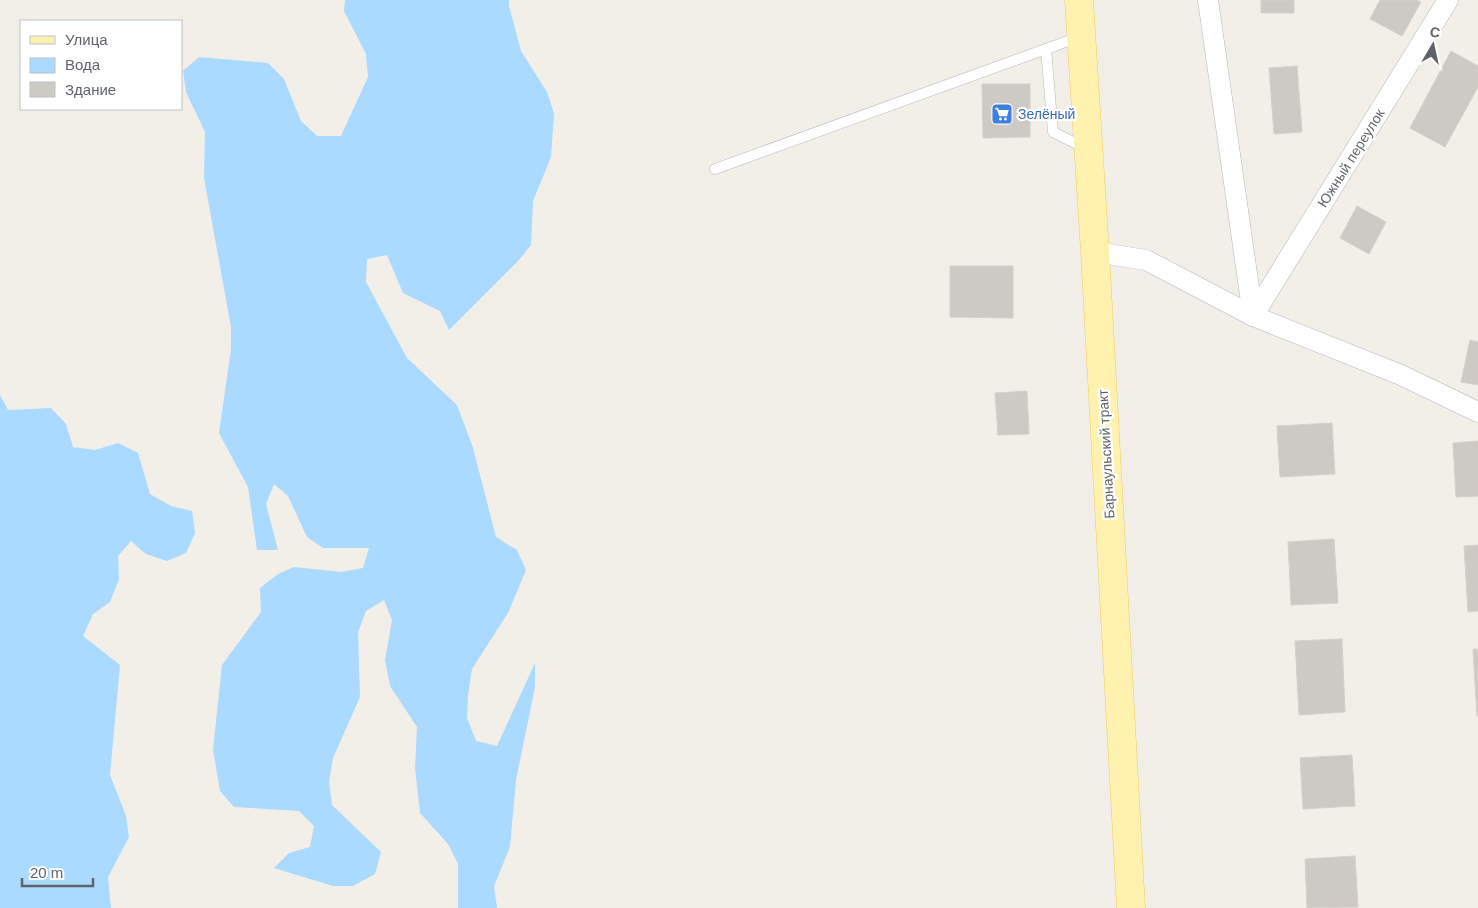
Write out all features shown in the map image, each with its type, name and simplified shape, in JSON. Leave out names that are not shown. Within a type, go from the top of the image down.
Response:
[{"type":"main road","name":"Барнаульский тракт","points":[[1079,0],[1095,252],[1131,908]]},
{"type":"street","points":[[1208,0],[1254,316]]},
{"type":"street","name":"Южный переулок","points":[[1254,316],[1448,0]]},
{"type":"street","points":[[1095,252],[1146,260],[1254,316],[1401,374],[1478,412]]},
{"type":"lane","points":[[715,169],[1080,37]]},
{"type":"lane","points":[[1046,49],[1053,132],[1088,149]]},
{"type":"water","points":[[345,0],[509,0],[521,51],[547,92],[554,113],[551,157],[533,201],[531,245],[518,261],[449,330],[440,311],[403,293],[387,255],[367,259],[366,282],[407,358],[457,405],[473,448],[496,537],[517,550],[526,570],[508,613],[472,669],[468,695],[467,718],[476,741],[497,746],[535,663],[535,687],[516,780],[510,847],[494,886],[497,908],[458,908],[458,864],[448,844],[420,813],[415,768],[417,727],[390,686],[385,660],[392,620],[384,600],[366,611],[358,632],[360,697],[333,758],[329,782],[332,805],[381,852],[375,874],[353,886],[333,886],[274,868],[289,853],[310,847],[314,826],[299,811],[234,807],[220,791],[213,750],[222,665],[261,612],[260,588],[278,574],[294,567],[341,572],[363,568],[369,548],[323,548],[307,537],[288,496],[274,484],[266,504],[278,550],[257,550],[248,487],[219,433],[231,349],[231,327],[204,178],[205,132],[186,92],[183,71],[199,57],[268,63],[284,79],[301,121],[317,136],[341,136],[368,77],[366,54],[344,11]]},
{"type":"water","points":[[0,395],[8,410],[51,408],[66,424],[73,447],[95,450],[118,443],[138,453],[150,494],[171,506],[192,511],[195,533],[186,553],[167,561],[146,554],[131,541],[118,556],[119,579],[110,602],[93,614],[83,636],[120,665],[110,775],[126,816],[129,837],[108,877],[111,908],[0,908]]},
{"type":"building","points":[[1261,0],[1294,0],[1294,13],[1261,13]]},
{"type":"building","points":[[1380,0],[1417,0],[1421,2],[1402,36],[1370,19]]},
{"type":"building","points":[[1451,51],[1478,66],[1478,87],[1445,147],[1410,128]]},
{"type":"building","points":[[1297,66],[1302,132],[1274,134],[1269,68]]},
{"type":"building","points":[[982,84],[1030,84],[1030,137],[983,138]]},
{"type":"building","points":[[1357,206],[1386,222],[1369,254],[1340,238]]},
{"type":"building","points":[[950,266],[1013,266],[1013,318],[950,317]]},
{"type":"building","points":[[1470,340],[1478,342],[1478,385],[1461,382]]},
{"type":"building","points":[[1027,391],[1029,434],[998,435],[995,393]]},
{"type":"building","points":[[1332,423],[1335,474],[1280,477],[1277,426]]},
{"type":"building","points":[[1478,441],[1478,496],[1456,497],[1453,443]]},
{"type":"building","points":[[1334,539],[1338,603],[1291,605],[1288,542]]},
{"type":"building","points":[[1478,545],[1478,611],[1468,612],[1464,546]]},
{"type":"building","points":[[1342,639],[1345,712],[1299,715],[1295,641]]},
{"type":"building","points":[[1473,649],[1478,649],[1478,716],[1477,716]]},
{"type":"building","points":[[1352,755],[1355,806],[1303,809],[1300,758]]},
{"type":"building","points":[[1355,856],[1358,907],[1307,908],[1305,859]]},
{"type":"place","name":"Зелёный","points":[[1002,114]]}]
